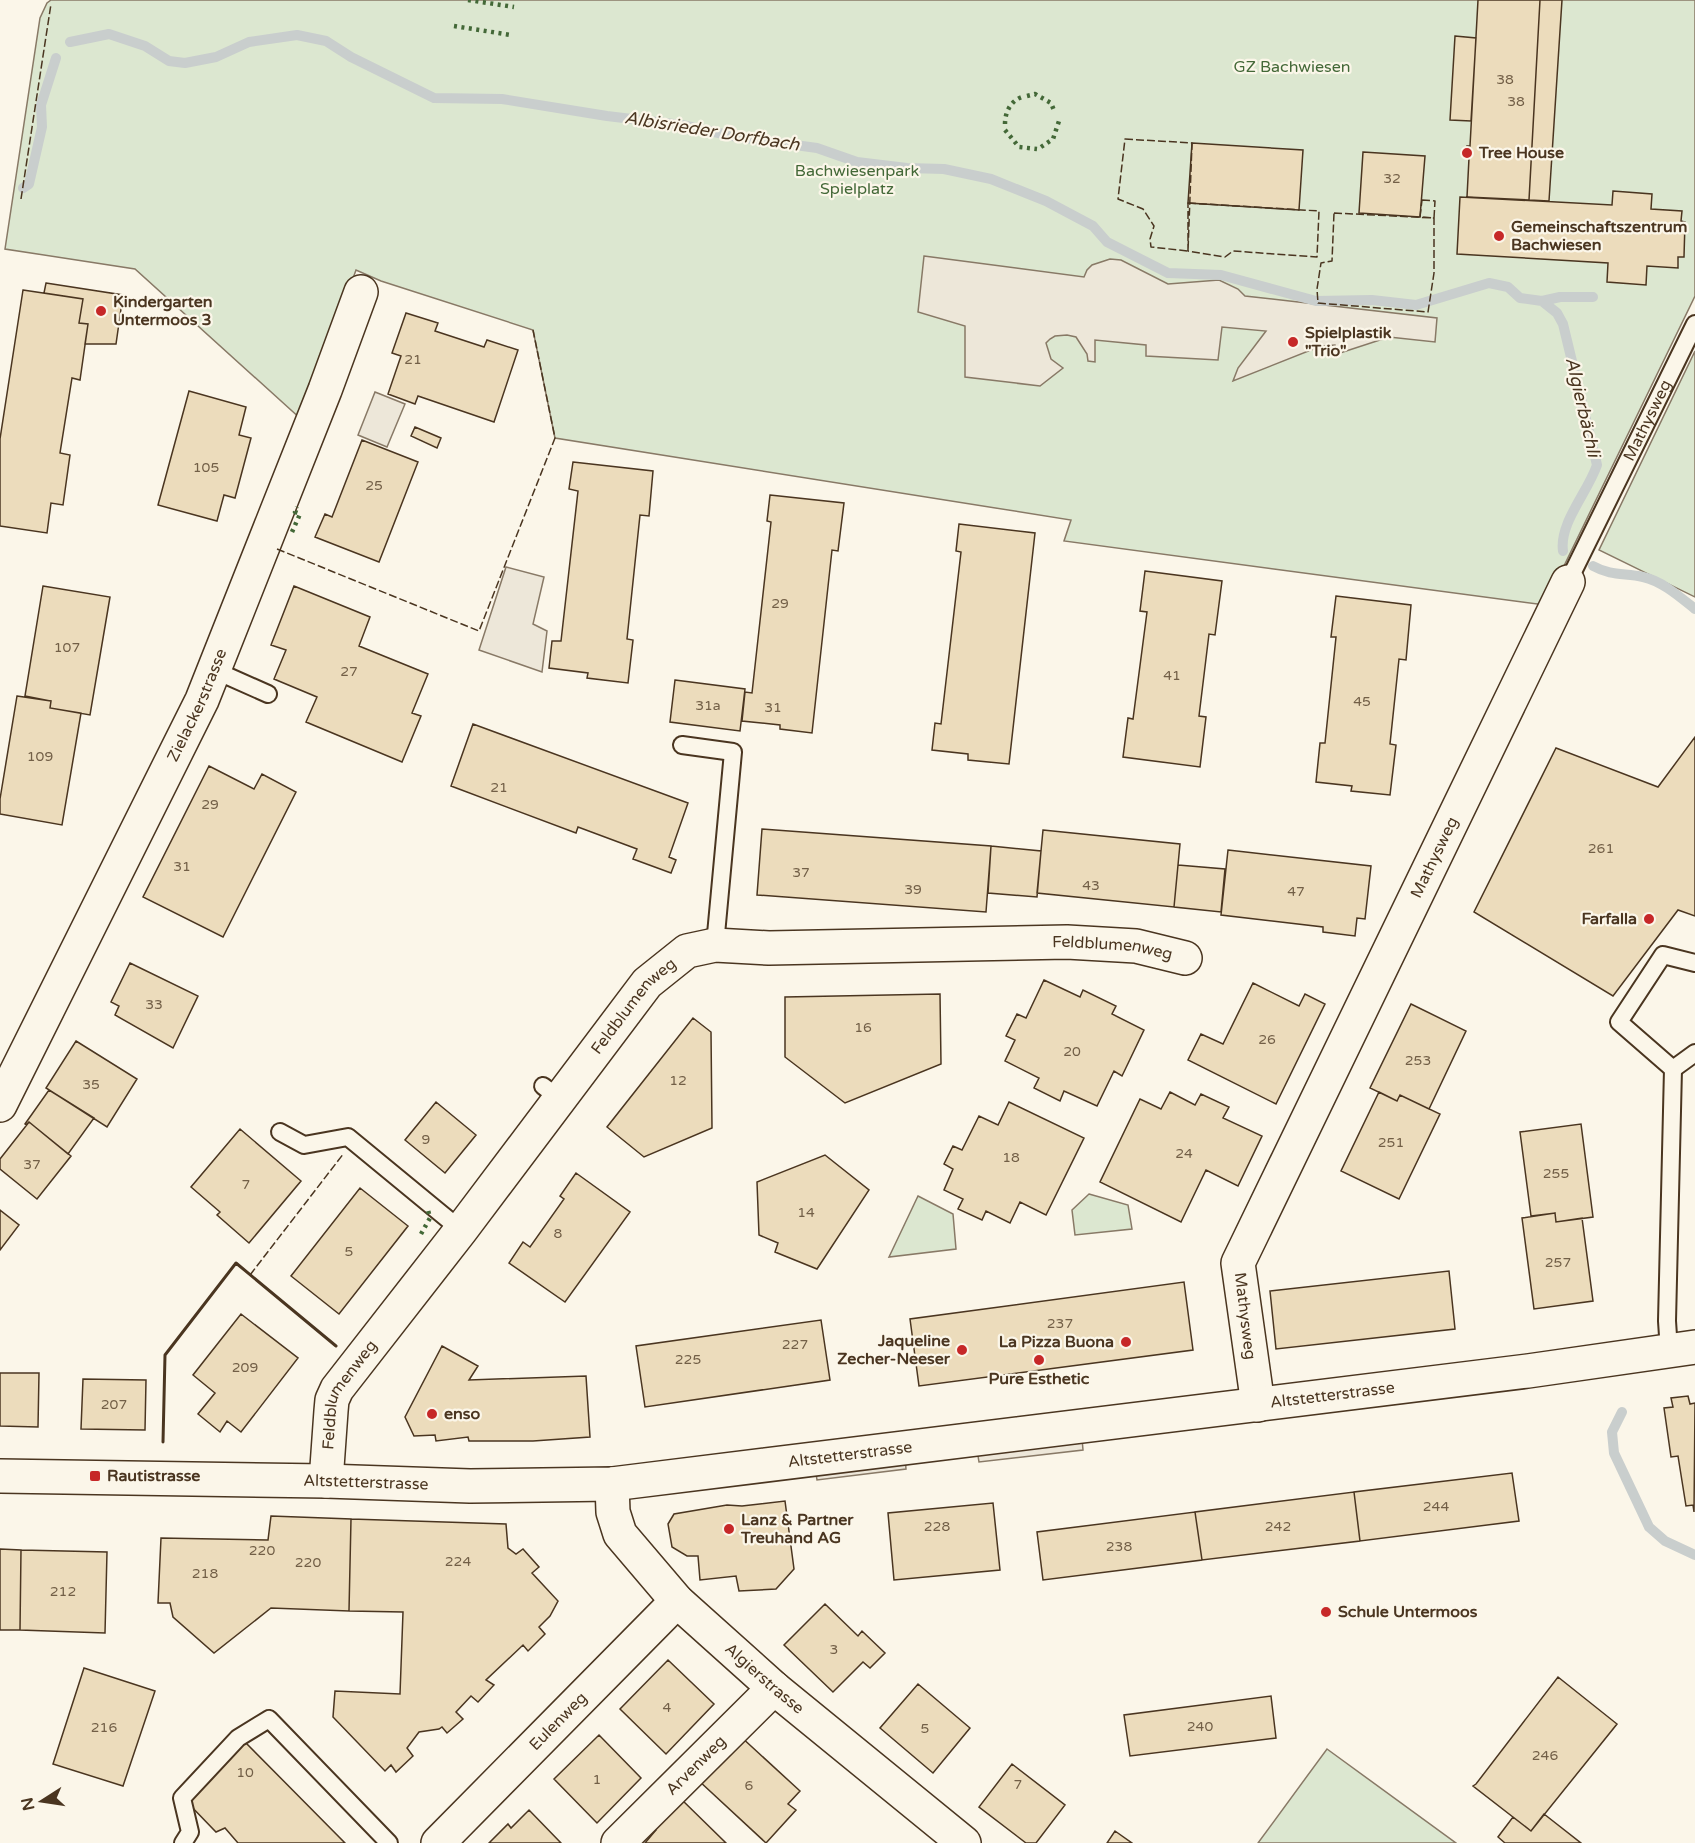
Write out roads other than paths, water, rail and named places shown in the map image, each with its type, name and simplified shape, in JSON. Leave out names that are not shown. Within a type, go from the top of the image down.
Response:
[{"type":"street","name":"Zielackerstrasse","points":[[0,1105],[202,700],[322,400],[361,292]]},
{"type":"street","name":"Mathysweg","points":[[1258,1405],[1238,1263],[1568,582]]},
{"type":"street","name":"Feldblumenweg","points":[[326,1481],[332,1400],[338,1389],[461,1230],[552,1093],[647,983],[687,951],[715,945],[769,948],[1067,942],[1136,946],[1185,958]]},
{"type":"street","name":"Altstetterstrasse","points":[[0,1476],[326,1481],[470,1486],[612,1484],[1528,1371],[1682,1349]]},
{"type":"street","name":"Algierstrasse","points":[[612,1484],[613,1512],[620,1534],[677,1601],[774,1688],[964,1843]]},
{"type":"street","name":"Eulenweg","points":[[438,1843],[677,1601]]},
{"type":"street","name":"Arvenweg","points":[[618,1843],[774,1688]]},
{"type":"lane","name":"Mathysweg","points":[[1568,582],[1695,324]]},
{"type":"lane","points":[[213,670],[268,694]]},
{"type":"lane","points":[[682,746],[733,752],[715,945]]},
{"type":"lane","points":[[1673,1069],[1619,1022],[1663,955],[1695,963]]},
{"type":"lane","points":[[1673,1069],[1695,1053]]},
{"type":"lane","points":[[1673,1069],[1667,1321],[1682,1349]]},
{"type":"lane","points":[[280,1132],[304,1145],[348,1137],[461,1230]]},
{"type":"lane","points":[[183,1843],[190,1833],[182,1798],[238,1738],[269,1719],[389,1843]]},
{"type":"waterway","name":"Albisrieder Dorfbach","points":[[70,42],[109,34],[145,46],[169,61],[185,63],[216,57],[249,42],[297,35],[326,41],[351,57],[434,98],[502,99],[607,116],[682,125],[737,137],[817,148],[857,162],[907,168],[944,169],[991,179],[1046,201],[1093,226],[1107,242],[1168,273],[1221,275],[1316,301],[1372,300],[1416,305],[1489,283],[1508,287],[1520,298],[1542,301],[1560,297],[1593,297]]},
{"type":"waterway","name":"Albisrieder Dorfbach","points":[[23,188],[29,184],[42,127],[41,105],[56,58]]},
{"type":"waterway","name":"Algierbächli","points":[[1542,301],[1557,313],[1563,324],[1597,465],[1565,530],[1563,551]]},
{"type":"waterway","name":"Algierbächli","points":[[1593,566],[1612,573],[1650,579],[1670,590],[1695,609]]},
{"type":"waterway","name":"Algierbächli","points":[[1622,1412],[1612,1432],[1614,1453],[1649,1527],[1665,1541],[1695,1555]]},
{"type":"place","name":"Tree House","points":[[1467,153]]},
{"type":"place","name":"Gemeinschaftszentrum Bachwiesen","points":[[1499,236]]},
{"type":"place","name":"Kindergarten Untermoos 3","points":[[101,311]]},
{"type":"place","name":"Spielplastik \"Trio\"","points":[[1293,342]]},
{"type":"place","name":"Farfalla","points":[[1649,919]]},
{"type":"place","name":"La Pizza Buona","points":[[1126,1342]]},
{"type":"place","name":"Jaqueline Zecher-Neeser","points":[[962,1350]]},
{"type":"place","name":"Pure Esthetic","points":[[1039,1360]]},
{"type":"place","name":"enso","points":[[432,1414]]},
{"type":"place","name":"Rautistrasse","points":[[95,1476]]},
{"type":"place","name":"Lanz & Partner Treuhand AG","points":[[729,1529]]},
{"type":"place","name":"Schule Untermoos","points":[[1326,1612]]},
{"type":"park label","name":"GZ Bachwiesen","points":[[1292,67]]},
{"type":"park label","name":"Bachwiesenpark Spielplatz","points":[[857,180]]}]
